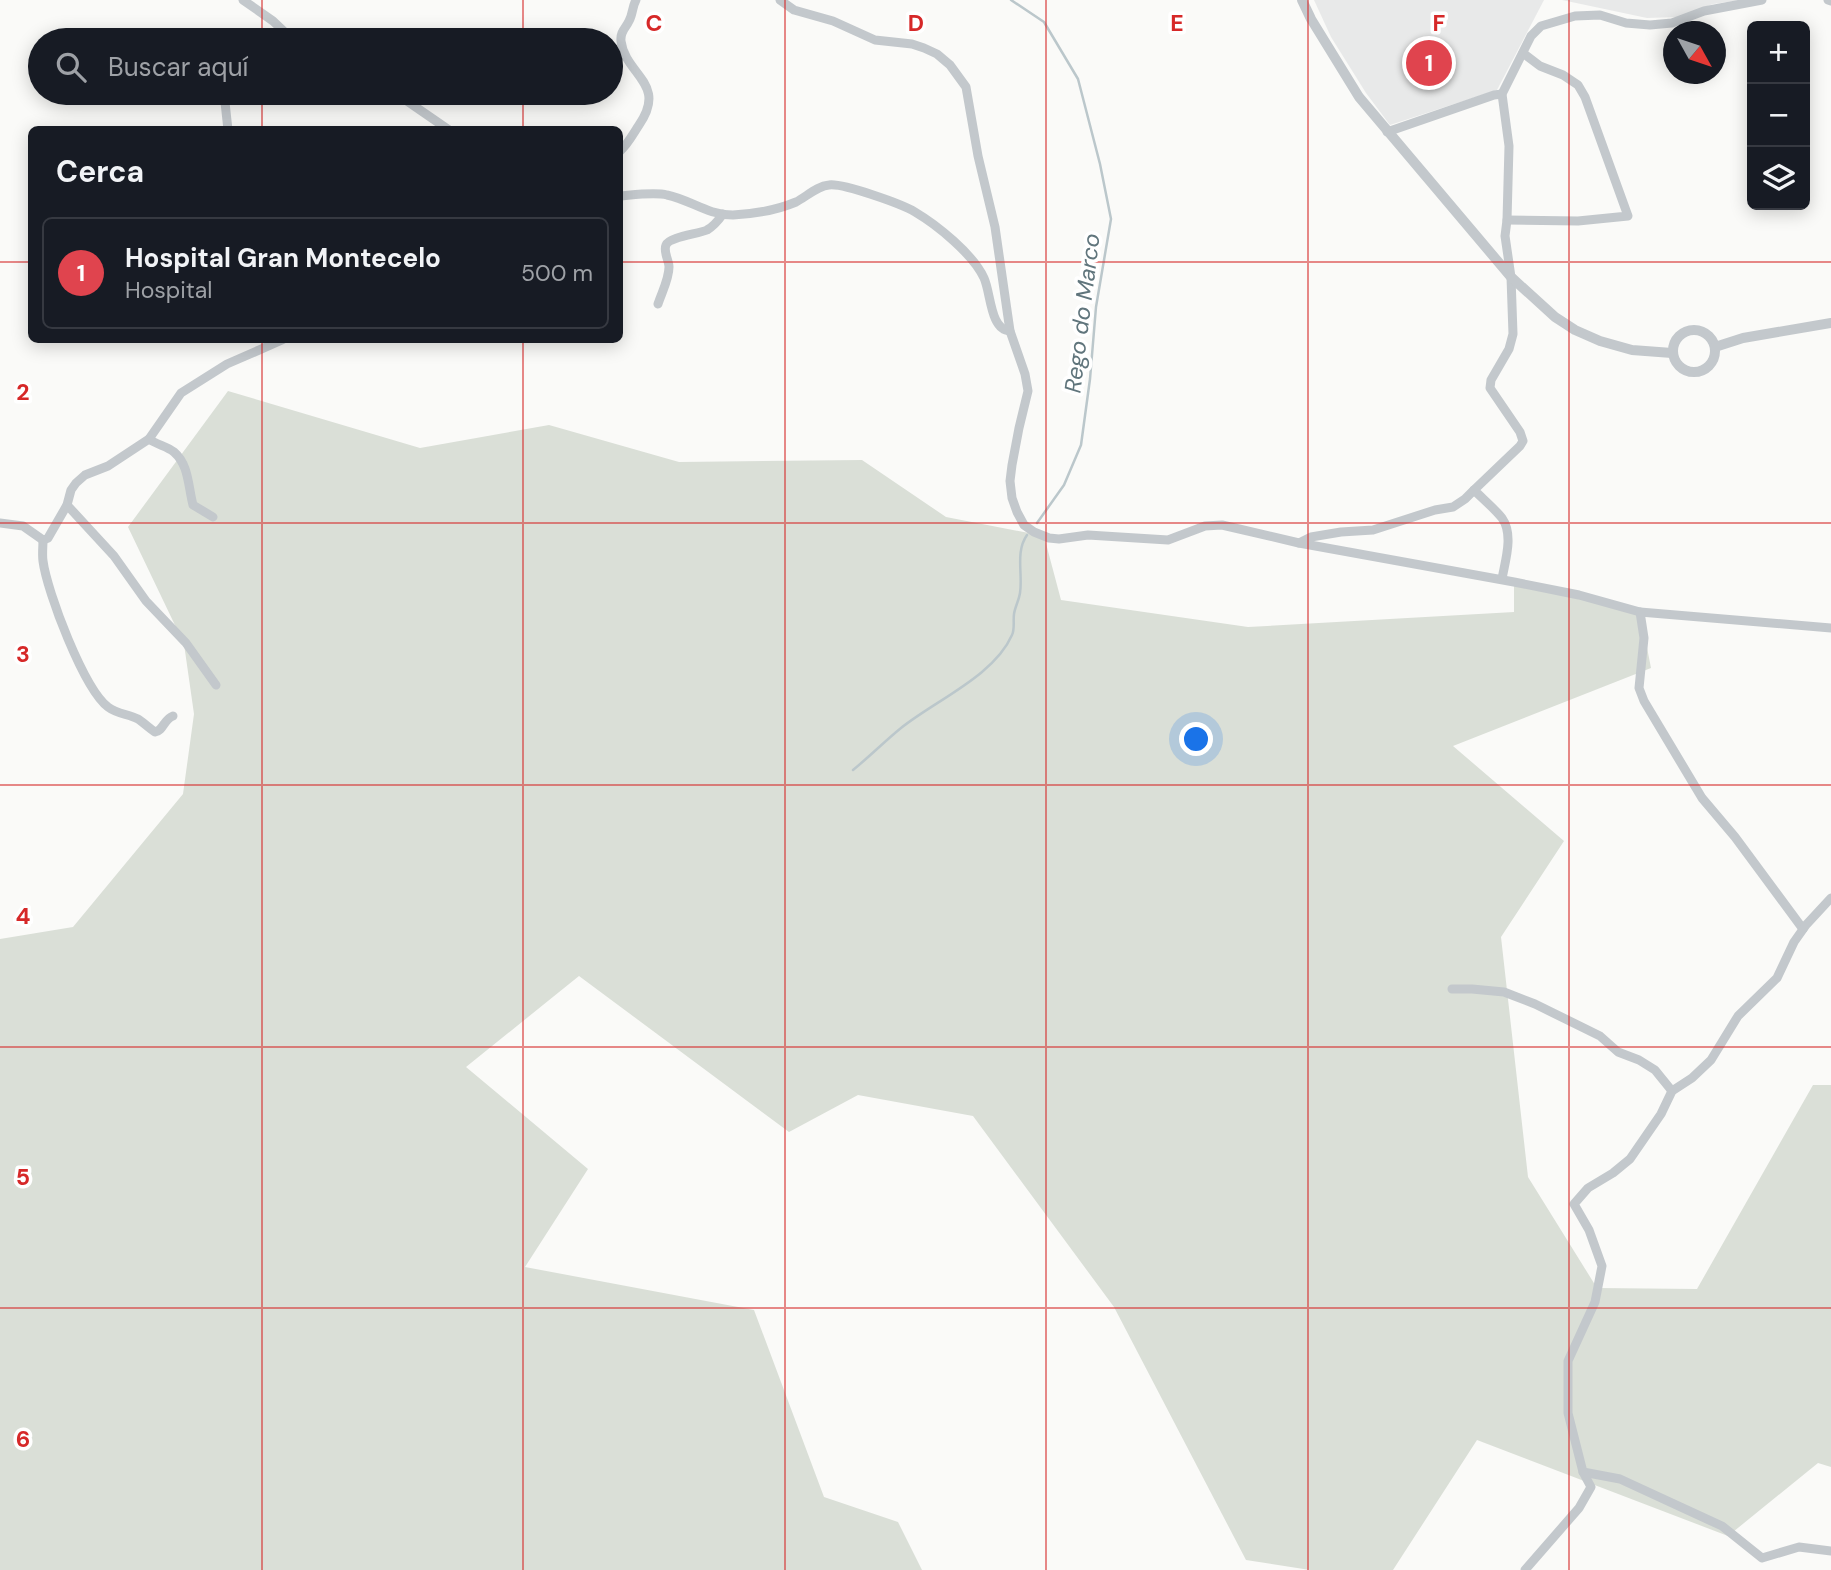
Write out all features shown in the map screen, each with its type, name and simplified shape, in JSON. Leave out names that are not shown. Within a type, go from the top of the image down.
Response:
[{"type":"street","points":[[243,0],[280,28]]},
{"type":"street","points":[[623,30],[636,0]]},
{"type":"street","points":[[780,0],[794,10],[833,21],[875,40],[912,44],[937,54],[950,65],[966,87],[978,156],[995,227],[1010,331],[1028,391],[1010,481],[1014,505],[1024,525],[1034,532],[1049,538],[1088,535],[1168,540],[1205,526],[1222,525],[1299,543],[1579,595],[1640,612],[1831,628]]},
{"type":"street","points":[[1303,0],[1311,19],[1359,97],[1511,277],[1555,317],[1576,330],[1632,351],[1672,353]]},
{"type":"street","points":[[1299,543],[1311,537],[1373,530],[1453,507],[1465,499],[1523,441],[1520,432],[1490,388],[1491,380],[1509,349],[1513,334],[1511,277],[1505,236],[1509,146],[1502,94],[1531,36],[1541,26],[1576,16],[1600,15],[1626,23],[1650,25],[1672,23],[1704,11],[1762,0]]},
{"type":"street","points":[[623,46],[645,84],[650,105],[647,114],[623,148]]},
{"type":"street","points":[[1507,220],[1578,221],[1628,216],[1585,97],[1578,85],[1541,66],[1523,53]]},
{"type":"street","points":[[1387,132],[1494,94],[1502,94]]},
{"type":"street","points":[[225,105],[228,126]]},
{"type":"street","points":[[413,105],[443,126]]},
{"type":"street","points":[[623,196],[667,194],[716,214],[736,215],[780,208],[828,185],[842,186],[911,209],[928,220],[982,273],[998,327],[1010,331]]},
{"type":"street","points":[[658,304],[668,276],[669,266],[664,247],[670,240],[695,235],[708,229],[723,215]]},
{"type":"street","points":[[1714,347],[1743,338],[1831,323]]},
{"type":"street","points":[[1687,331],[1701,331],[1707,335],[1715,354],[1713,361],[1703,370],[1696,372],[1683,370],[1672,353],[1676,339],[1687,331]]},
{"type":"street","points":[[43,540],[48,538],[76,483],[85,475],[108,466],[149,439],[181,393],[227,364],[275,343]]},
{"type":"street","points":[[149,439],[172,450],[184,463],[193,505],[213,517]]},
{"type":"street","points":[[1474,490],[1502,519],[1506,527],[1508,536],[1502,579]]},
{"type":"street","points":[[67,505],[114,556],[146,601],[186,643],[216,685]]},
{"type":"street","points":[[0,523],[23,526],[43,540]]},
{"type":"street","points":[[43,540],[43,560],[59,616],[71,648],[95,691],[107,707],[136,718],[155,732],[173,716]]},
{"type":"street","points":[[1640,612],[1644,638],[1639,688],[1644,701],[1702,797],[1803,929]]},
{"type":"street","points":[[1525,1570],[1579,1508],[1591,1487],[1583,1472],[1568,1413],[1568,1361],[1595,1302],[1602,1266],[1574,1204],[1588,1188],[1614,1173],[1630,1158],[1661,1114],[1672,1091],[1692,1078],[1711,1060],[1738,1016],[1777,978],[1794,942],[1831,898]]},
{"type":"street","points":[[1452,989],[1504,992],[1535,1004],[1600,1036],[1618,1052],[1655,1070],[1672,1091]]},
{"type":"street","points":[[1583,1472],[1620,1479],[1644,1489],[1721,1526],[1762,1558],[1799,1547],[1831,1552]]},
{"type":"shaded area","points":[[1314,0],[1544,0],[1497,90],[1390,125],[1366,93],[1331,37]]},
{"type":"shaded area","points":[[1562,0],[1742,0],[1713,4],[1678,17],[1647,18]]},
{"type":"shaded area","points":[[228,391],[420,448],[549,425],[679,462],[862,460],[946,517],[1044,536],[1061,600],[1248,627],[1514,612],[1514,582],[1640,612],[1651,668],[1453,746],[1564,841],[1501,937],[1528,1177],[1597,1288],[1697,1289],[1813,1085],[1831,1085],[1831,1467],[1818,1463],[1728,1536],[1477,1440],[1393,1570],[1310,1570],[1246,1560],[1114,1307],[973,1116],[858,1095],[789,1132],[579,976],[466,1067],[588,1169],[525,1267],[754,1310],[824,1497],[898,1522],[922,1570],[0,1570],[0,939],[73,927],[183,794],[194,714],[184,644],[128,527]]},
{"type":"waterway","name":"Rego do Marco","points":[[1011,0],[1044,22],[1078,79],[1111,219],[1096,307],[1081,445],[1064,485],[1037,523]]},
{"type":"waterway","name":"Rego do Marco","points":[[853,770],[901,728],[978,675],[1003,650],[1012,635],[1021,586],[1021,549],[1027,535]]},
{"type":"place","name":"Hospital Gran Montecelo","points":[[1429,63]]}]
